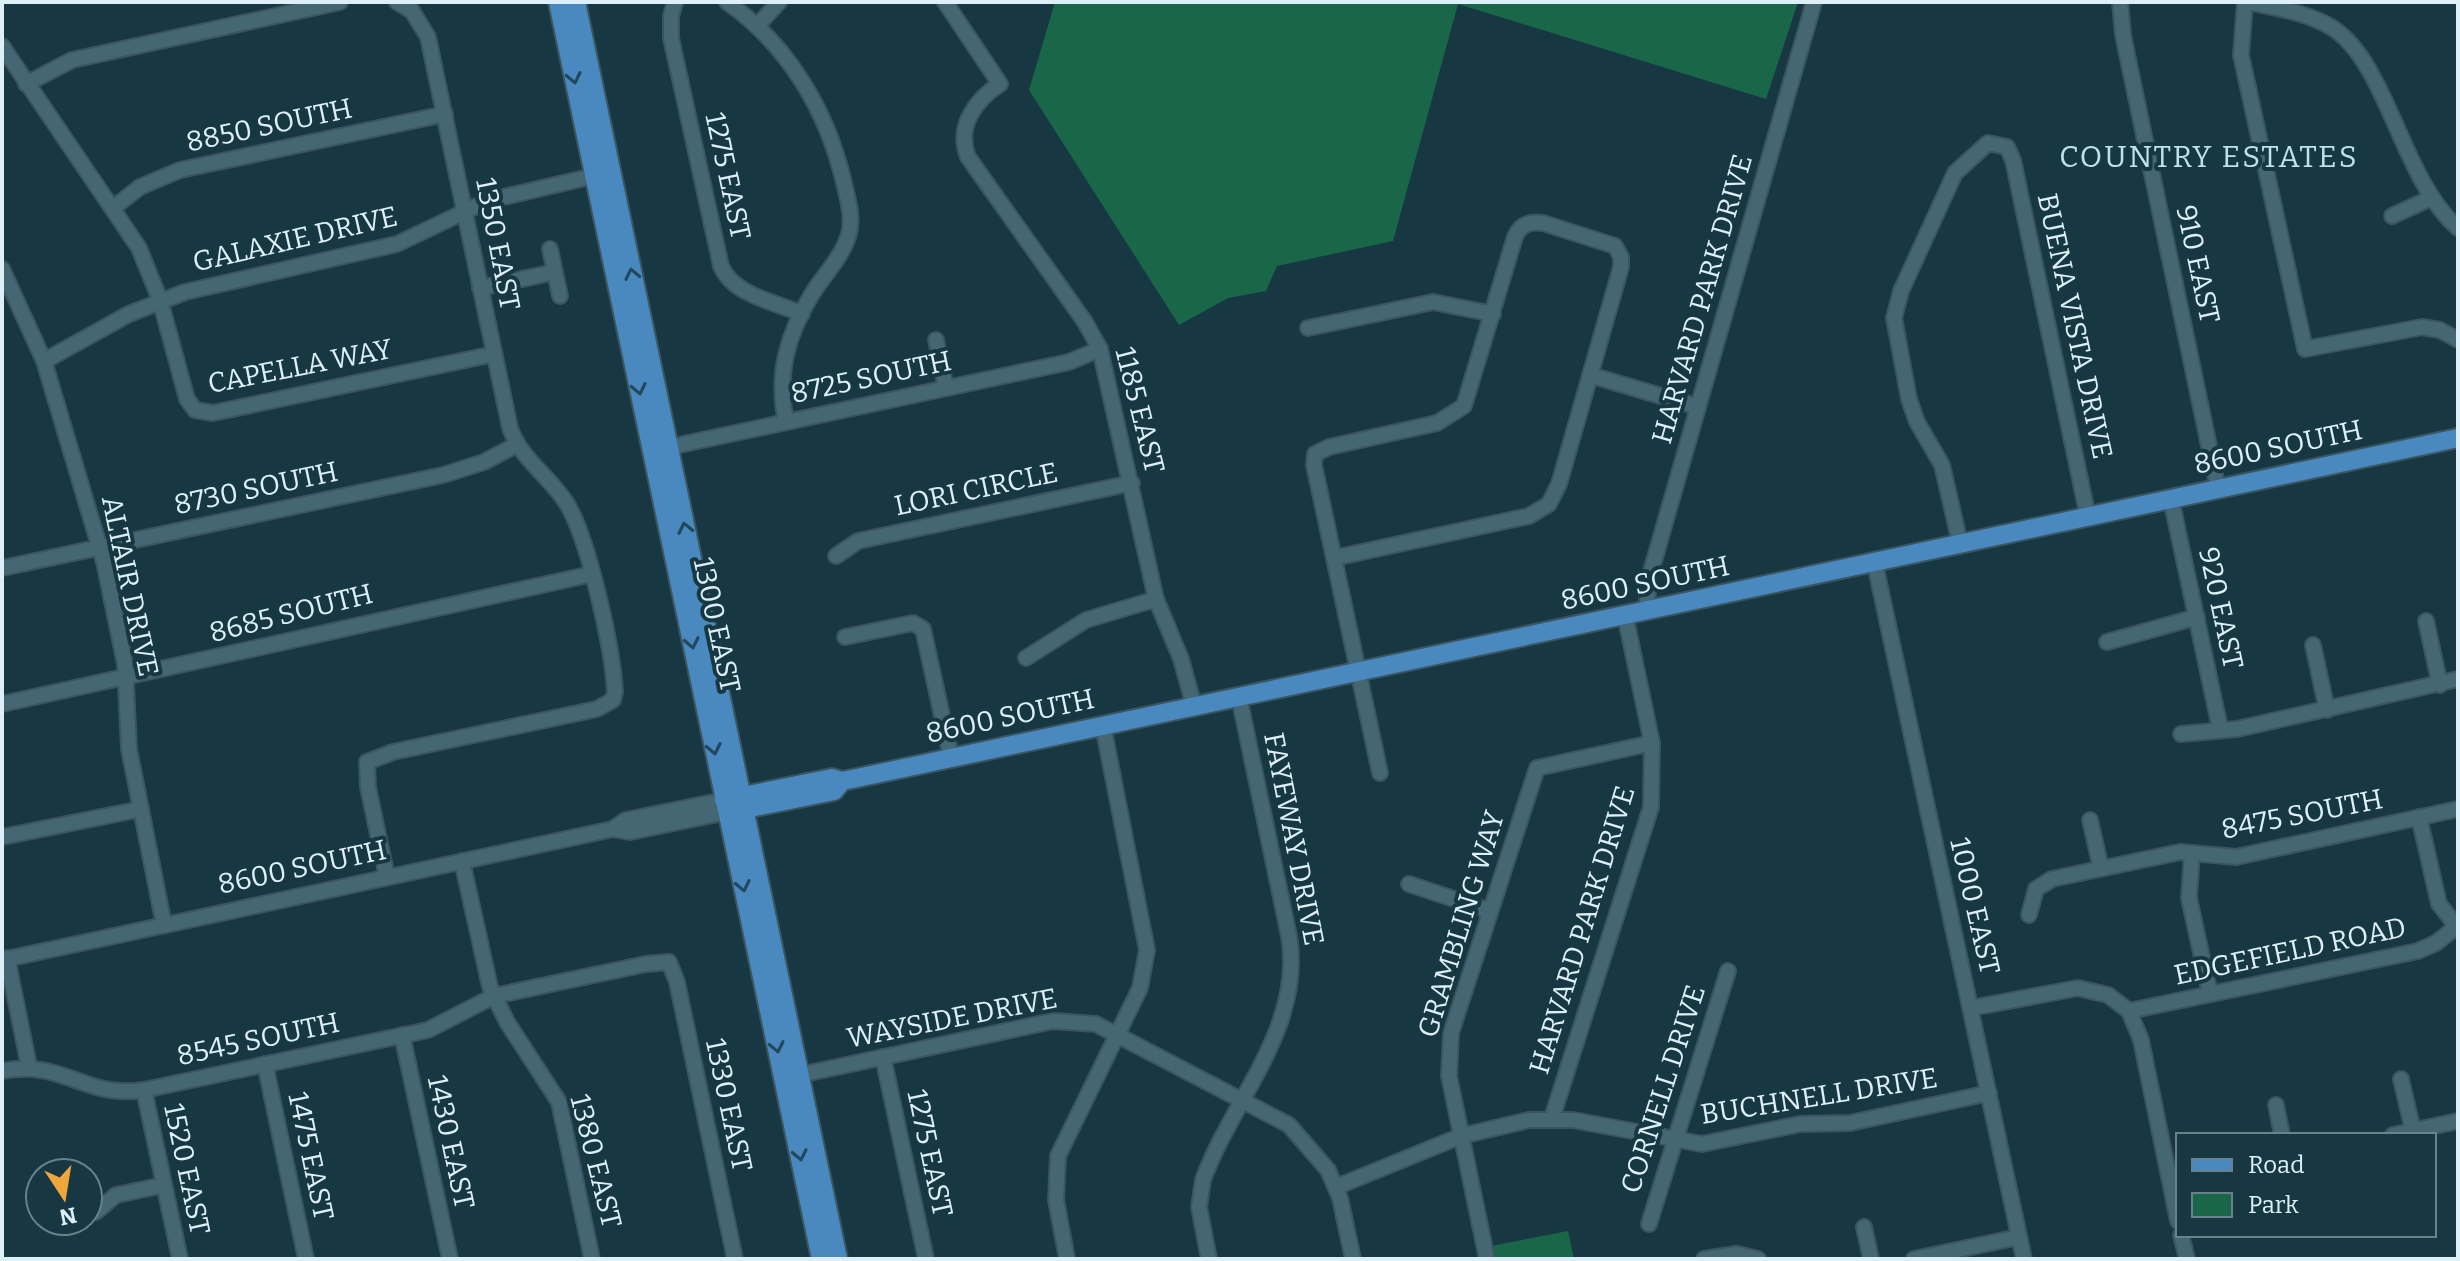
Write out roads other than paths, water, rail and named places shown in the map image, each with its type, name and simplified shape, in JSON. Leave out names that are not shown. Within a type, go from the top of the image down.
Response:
[{"type":"main road","name":"1300 EAST","points":[[558,2],[602,174],[791,1077],[838,1259]]},
{"type":"main road","name":"1300 EAST","points":[[576,2],[602,174]]},
{"type":"main road","name":"8600 SOUTH","points":[[733,804],[834,791],[842,781],[951,757],[1875,564],[1960,543],[2458,438]]},
{"type":"main road","name":"1300 EAST","points":[[791,1077],[821,1259]]},
{"type":"street","points":[[26,84],[72,60],[273,9],[340,2]]},
{"type":"street","name":"1350 EAST","points":[[397,2],[422,23],[432,52],[494,354],[516,445]]},
{"type":"street","name":"1275 EAST","points":[[675,2],[671,16],[671,38],[721,266],[727,280],[740,288],[802,314]]},
{"type":"street","points":[[727,2],[757,26],[803,82],[832,140],[851,218],[842,250],[802,314],[780,375],[786,422]]},
{"type":"street","points":[[757,26],[779,2]]},
{"type":"street","name":"1185 EAST","points":[[945,2],[1000,84],[988,92],[971,114],[963,136],[968,157],[1085,322],[1100,349],[1156,599],[1181,659],[1194,706]]},
{"type":"street","name":"HARVARD PARK DRIVE","points":[[1646,611],[1646,587],[1814,2]]},
{"type":"street","name":"910 EAST","points":[[2120,2],[2123,35],[2218,489]]},
{"type":"street","points":[[2458,228],[2431,198],[2362,60],[2348,40],[2318,20],[2246,2],[2241,55],[2305,349],[2413,327],[2440,330],[2458,340]]},
{"type":"street","name":"CAPELLA WAY","points":[[2,46],[139,248],[160,300],[187,399],[195,410],[204,413],[494,354]]},
{"type":"street","name":"8850 SOUTH","points":[[113,208],[140,187],[180,170],[445,114]]},
{"type":"street","name":"BUENA VISTA DRIVE","points":[[1960,543],[1942,465],[1917,422],[1909,399],[1894,318],[1901,291],[1955,173],[1965,160],[1988,143],[2007,147],[2013,160],[2088,517]]},
{"type":"street","name":"GALAXIE DRIVE","points":[[44,361],[160,300],[216,283],[397,244],[507,194],[602,174]]},
{"type":"street","points":[[2392,216],[2431,198]]},
{"type":"street","points":[[1334,558],[1540,512],[1556,494],[1621,257],[1607,242],[1543,223],[1526,224],[1515,237],[1468,399],[1457,414],[1437,423],[1329,447],[1315,454],[1314,465],[1380,773]]},
{"type":"street","points":[[550,249],[560,296]]},
{"type":"street","name":"ALTAIR DRIVE","points":[[2,269],[44,361],[100,547],[127,678],[127,735],[164,925]]},
{"type":"street","points":[[480,288],[555,272]]},
{"type":"street","points":[[1308,328],[1433,302],[1493,314]]},
{"type":"street","points":[[936,340],[946,388]]},
{"type":"street","name":"8725 SOUTH","points":[[659,449],[1069,362],[1100,349]]},
{"type":"street","points":[[1590,375],[1698,407]]},
{"type":"street","points":[[387,877],[368,787],[367,762],[393,752],[597,709],[613,700],[615,683],[582,533],[565,500],[516,445]]},
{"type":"street","name":"8730 SOUTH","points":[[2,568],[443,475],[484,462],[516,445]]},
{"type":"street","name":"LORI CIRCLE","points":[[836,556],[858,541],[1132,483]]},
{"type":"street","name":"920 EAST","points":[[2171,499],[2220,728]]},
{"type":"street","name":"1000 EAST","points":[[1875,564],[2024,1259]]},
{"type":"street","name":"8685 SOUTH","points":[[2,704],[300,641],[371,620],[592,574]]},
{"type":"street","points":[[1026,658],[1086,620],[1156,599]]},
{"type":"street","name":"HARVARD PARK DRIVE","points":[[1552,1118],[1651,807],[1652,743],[1625,615]]},
{"type":"street","points":[[2107,642],[2197,617]]},
{"type":"street","points":[[2426,621],[2440,685]]},
{"type":"street","points":[[845,637],[913,623],[923,629],[951,757]]},
{"type":"street","points":[[2313,645],[2327,710]]},
{"type":"street","points":[[2181,734],[2220,728],[2237,729],[2458,679]]},
{"type":"street","name":"FAYEWAY DRIVE","points":[[1209,1259],[1201,1221],[1200,1193],[1208,1167],[1285,1015],[1292,968],[1289,936],[1239,697]]},
{"type":"street","points":[[1067,1259],[1054,1186],[1058,1156],[1140,988],[1147,937],[1103,726]]},
{"type":"street","name":"GRAMBLING WAY","points":[[1487,1259],[1447,1054],[1490,911],[1537,768],[1652,743]]},
{"type":"street","name":"8600 SOUTH","points":[[5,959],[613,829],[630,832],[733,804]]},
{"type":"street","points":[[2,837],[141,809]]},
{"type":"street","name":"8475 SOUTH","points":[[2029,915],[2032,897],[2042,883],[2101,868],[2168,854],[2236,857],[2458,809]]},
{"type":"street","points":[[2419,817],[2439,904],[2457,928]]},
{"type":"street","points":[[2090,820],[2101,868]]},
{"type":"street","points":[[2192,853],[2189,898],[2210,994]]},
{"type":"street","name":"1380 EAST","points":[[462,861],[494,996],[559,1102],[592,1259]]},
{"type":"street","points":[[1409,884],[1490,911]]},
{"type":"street","name":"EDGEFIELD ROAD","points":[[2129,1011],[2426,948],[2457,928]]},
{"type":"street","points":[[2,1071],[29,1066],[5,959]]},
{"type":"street","name":"8545 SOUTH","points":[[29,1066],[50,1069],[112,1092],[144,1090],[441,1025],[494,996],[646,964],[669,962]]},
{"type":"street","name":"1330 EAST","points":[[669,962],[677,982],[735,1259]]},
{"type":"street","name":"CORNELL DRIVE","points":[[1649,1224],[1728,971]]},
{"type":"street","points":[[1971,1008],[2078,988],[2108,995],[2129,1011],[2141,1040],[2174,1182]]},
{"type":"street","name":"WAYSIDE DRIVE","points":[[791,1077],[1069,1020],[1096,1024],[1243,1099],[1289,1125],[1306,1140],[1336,1187],[1353,1259]]},
{"type":"street","name":"1430 EAST","points":[[402,1035],[450,1259]]},
{"type":"street","name":"1275 EAST","points":[[883,1057],[926,1259]]},
{"type":"street","name":"1475 EAST","points":[[265,1064],[306,1259]]},
{"type":"street","points":[[2401,1079],[2413,1131]]},
{"type":"street","name":"1520 EAST","points":[[144,1090],[180,1259]]},
{"type":"street","name":"BUCHNELL DRIVE","points":[[1336,1187],[1461,1136],[1552,1118],[1702,1144],[1800,1124],[1850,1123],[1989,1093]]},
{"type":"street","points":[[2276,1105],[2282,1133]]},
{"type":"street","points":[[2403,1133],[2458,1121]]},
{"type":"street","points":[[104,1205],[116,1195],[164,1185]]},
{"type":"street","points":[[1864,1227],[1871,1259]]},
{"type":"street","points":[[1914,1259],[2019,1237]]},
{"type":"street","points":[[2182,1237],[2187,1259]]},
{"type":"street","points":[[1704,1259],[1737,1254],[1758,1259]]},
{"type":"district","name":"COUNTRY ESTATES","points":[[2209,157]]}]
